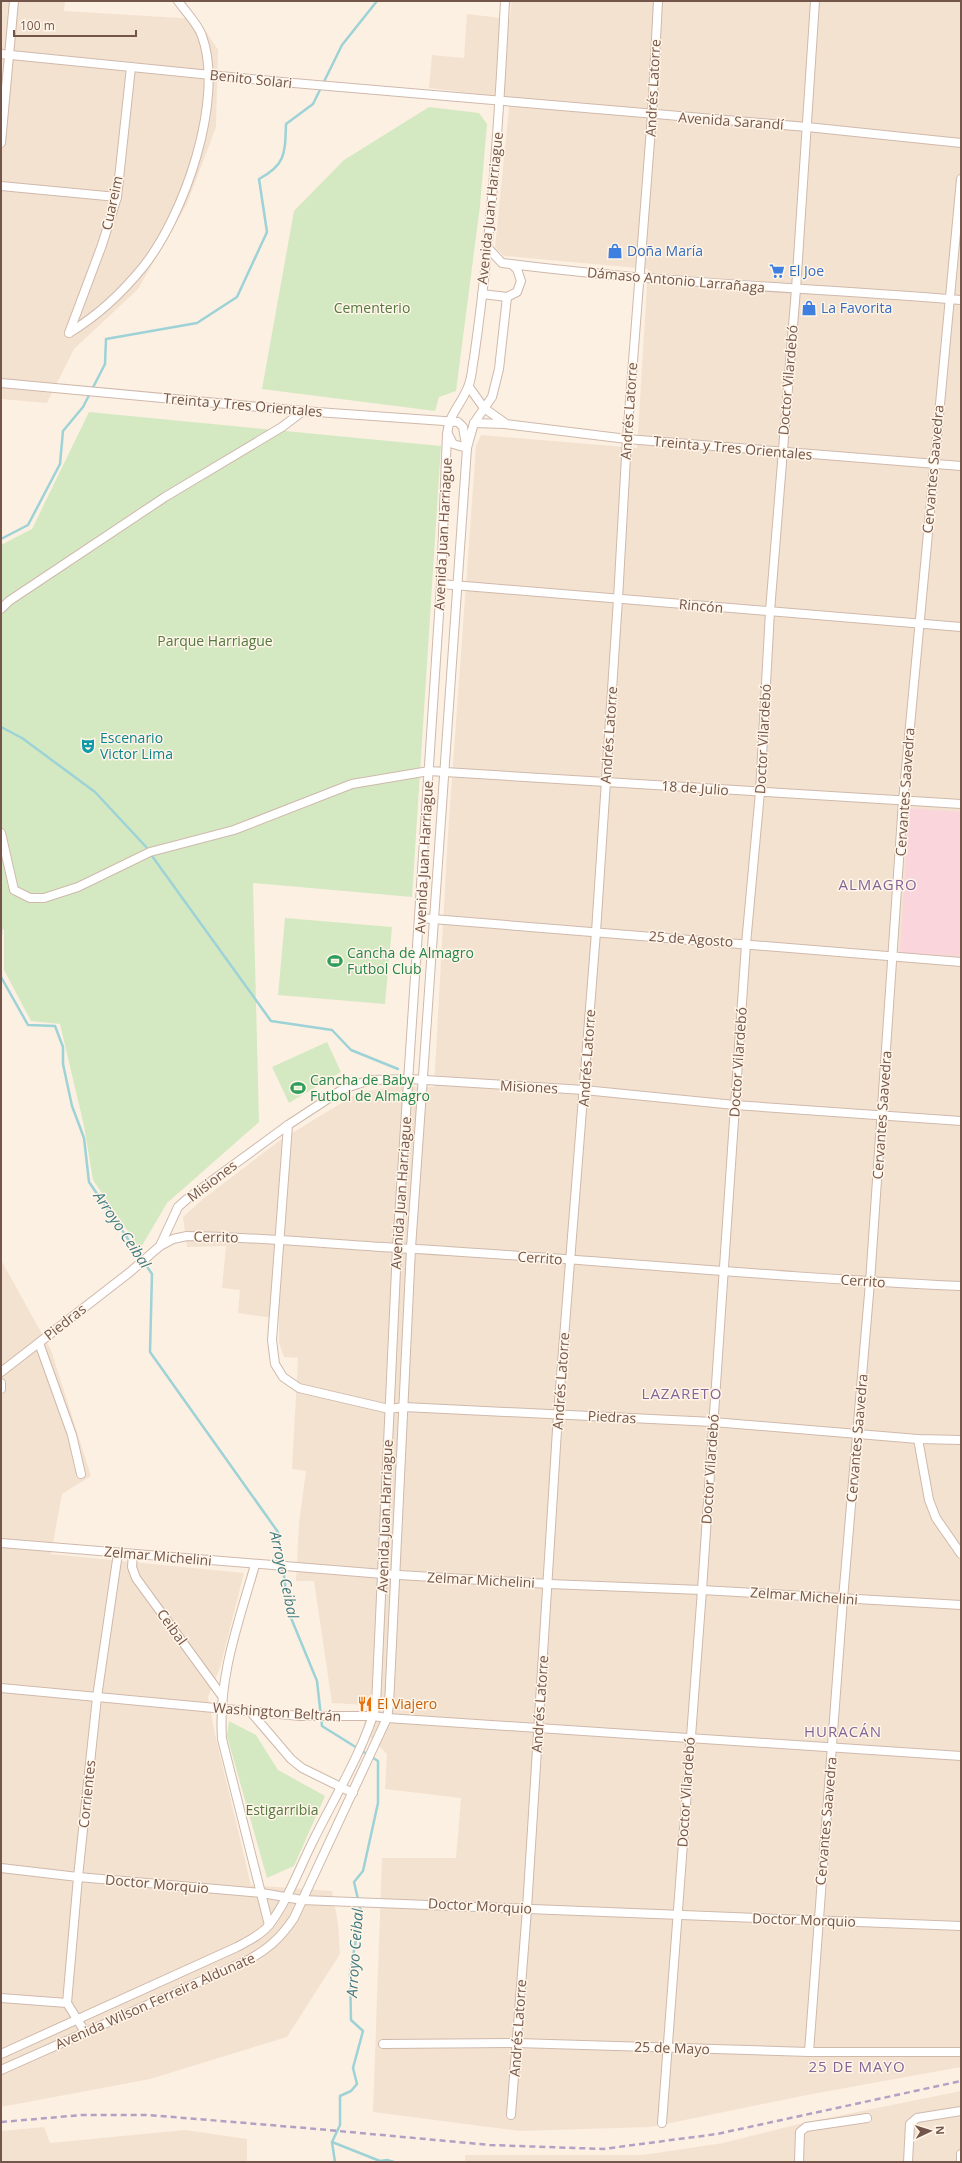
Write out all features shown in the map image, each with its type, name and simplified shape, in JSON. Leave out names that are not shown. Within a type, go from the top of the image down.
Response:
[{"type":"street","points":[[1,143],[5,54],[14,1]]},
{"type":"street","points":[[178,1],[201,33],[206,47],[209,75]]},
{"type":"street","name":"Avenida Juan Harriague","points":[[354,1758],[373,1716],[376,1705],[397,1248],[441,584],[448,422],[469,386],[482,294],[488,248],[500,102],[505,1]]},
{"type":"street","name":"Andrés Latorre","points":[[511,2115],[527,1909],[538,1727],[549,1584],[558,1414],[596,932],[627,438],[652,115],[658,1]]},
{"type":"street","name":"Doctor Vilardebó","points":[[662,2123],[669,2049],[677,1915],[702,1590],[746,944],[760,792],[770,611],[796,289],[816,1]]},
{"type":"street","name":"Benito Solari","points":[[5,54],[209,75],[500,102]]},
{"type":"street","name":"Cuareim","points":[[131,67],[117,197],[102,245],[69,333],[90,320],[123,289],[144,266],[161,241],[179,204],[193,166],[205,121],[209,75]]},
{"type":"street","name":"Avenida Sarandí","points":[[500,102],[807,127],[961,142]]},
{"type":"street","name":"Cervantes Saavedra","points":[[809,2052],[843,1599],[870,1282],[903,801],[933,464],[961,178]]},
{"type":"street","points":[[1,186],[117,197]]},
{"type":"street","points":[[488,248],[502,263]]},
{"type":"street","points":[[482,294],[507,298],[517,292],[521,282],[517,269],[511,264],[502,263],[485,271]]},
{"type":"street","name":"Dámaso Antonio Larrañaga","points":[[511,264],[562,271],[961,300]]},
{"type":"street","name":"Avenida Juan Harriague","points":[[367,1763],[387,1718],[389,1705],[397,1575],[412,1248],[466,448],[474,423],[492,397],[499,369],[507,298]]},
{"type":"street","name":"Treinta y Tres Orientales","points":[[1,382],[303,411],[448,422],[461,424],[466,448]]},
{"type":"street","points":[[469,386],[484,408],[505,424]]},
{"type":"street","points":[[1,609],[9,601],[165,497],[275,431],[303,411]]},
{"type":"street","name":"Treinta y Tres Orientales","points":[[474,423],[505,424],[627,438],[782,453],[961,466]]},
{"type":"street","name":"Avenida Juan Harriague","points":[[447,434],[453,444],[466,448]]},
{"type":"street","name":"Rincón","points":[[441,584],[961,627]]},
{"type":"street","name":"18 de Julio","points":[[1,833],[14,890],[30,898],[44,898],[78,887],[150,852],[234,830],[352,784],[429,771],[961,804]]},
{"type":"street","name":"25 de Agosto","points":[[420,918],[961,962]]},
{"type":"street","name":"Misiones","points":[[160,1246],[178,1207],[288,1124],[343,1089],[370,1080],[409,1079],[584,1090],[735,1104],[961,1121]]},
{"type":"street","points":[[279,1240],[288,1124]]},
{"type":"street","name":"Cerrito","points":[[130,1272],[160,1246],[173,1239],[187,1236],[412,1248],[870,1282],[961,1286]]},
{"type":"street","name":"Piedras","points":[[279,1240],[272,1340],[275,1364],[283,1377],[299,1388],[389,1409],[404,1407],[713,1422],[918,1439],[961,1440]]},
{"type":"street","name":"Piedras","points":[[1,1372],[130,1272]]},
{"type":"street","points":[[39,1343],[72,1435],[81,1474]]},
{"type":"street","points":[[1,1383],[1,1389]]},
{"type":"street","points":[[918,1439],[929,1500],[936,1518],[961,1554]]},
{"type":"street","name":"Zelmar Michelini","points":[[1,1543],[255,1565],[301,1567],[397,1575],[549,1584],[702,1590],[961,1605]]},
{"type":"street","name":"Corrientes","points":[[67,2004],[78,1877],[97,1697],[118,1553]]},
{"type":"street","name":"Ceibal","points":[[133,1554],[132,1567],[136,1578],[222,1696]]},
{"type":"street","points":[[255,1565],[228,1660],[222,1696],[222,1739],[269,1925]]},
{"type":"street","name":"Washington Beltrán","points":[[1,1688],[300,1716],[373,1716],[690,1739],[961,1756]]},
{"type":"street","points":[[250,1711],[291,1759],[302,1768],[353,1793]]},
{"type":"street","name":"Avenida Wilson Ferreira Aldunate","points":[[1,2054],[79,2020],[255,1938],[269,1925],[285,1898],[354,1758]]},
{"type":"street","name":"Avenida Wilson Ferreira Aldunate","points":[[1,2070],[244,1962],[262,1952],[277,1941],[285,1932],[302,1900],[367,1763]]},
{"type":"street","name":"Doctor Morquio","points":[[1,1868],[78,1877],[262,1893],[302,1900],[346,1900],[527,1909],[961,1926]]},
{"type":"street","points":[[1,1998],[67,2004],[79,2020],[85,2032]]},
{"type":"street","name":"25 de Mayo","points":[[383,2044],[517,2044],[809,2052],[961,2052]]},
{"type":"street","points":[[908,2162],[910,2124],[918,2118],[961,2111]]},
{"type":"street","points":[[799,2162],[800,2132],[806,2127],[867,2118]]},
{"type":"street","points":[[961,2154],[961,2162]]},
{"type":"shaded area","points":[[1,1],[65,1],[64,11],[198,19],[218,50],[216,127],[187,204],[138,289],[74,349],[47,403],[1,399]]},
{"type":"shaded area","points":[[511,1],[961,1],[961,2067],[812,2094],[651,2127],[520,2131],[373,2112],[382,1858],[456,1858],[461,1798],[385,1789],[387,1754],[363,1730],[367,1705],[332,1703],[314,1581],[296,1581],[299,1523],[306,1471],[292,1469],[298,1358],[284,1357],[279,1343],[279,1319],[238,1313],[240,1290],[222,1288],[226,1246],[187,1247],[183,1217],[203,1199],[279,1141],[358,1093],[396,1086],[434,1087],[448,833],[476,446],[481,435],[637,448],[648,269],[504,256],[495,247],[510,98],[429,88],[432,55],[464,58],[467,14],[510,19]]},
{"type":"shaded area","points":[[909,808],[961,812],[961,956],[900,953]]},
{"type":"shaded area","points":[[1,1260],[51,1350],[91,1476],[62,1494],[51,1554],[244,1573],[220,1668],[208,1697],[215,1734],[251,1885],[332,1891],[338,1923],[340,1954],[287,2037],[150,2079],[1,2107]]},
{"type":"shaded area","points":[[961,2091],[961,2162],[465,2162],[465,2155],[643,2155],[723,2143],[803,2123]]},
{"type":"shaded area","points":[[44,2127],[50,2143],[185,2130],[247,2139],[247,2162],[1,2162],[1,2131]]},
{"type":"green space","name":"Cementerio","points":[[429,107],[479,113],[487,124],[480,206],[456,391],[439,397],[435,411],[262,389],[294,211],[344,160]]},
{"type":"green space","name":"Parque Harriague","points":[[89,412],[441,446],[412,897],[253,883],[259,1122],[167,1203],[140,1249],[93,1180],[84,1126],[60,1024],[31,1021],[4,970],[4,930],[1,928],[1,545],[32,529]]},
{"type":"green space","name":"Cancha de Almagro Futbol Club","points":[[285,918],[392,927],[385,1004],[278,995]]},
{"type":"green space","name":"Cancha de Baby Futbol de Almagro","points":[[327,1042],[341,1072],[289,1103],[272,1067]]},
{"type":"green space","name":"Estigarribia","points":[[229,1721],[256,1735],[278,1770],[325,1796],[294,1866],[267,1878],[227,1736]]},
{"type":"waterway","name":"Arroyo Ceibal","points":[[1,539],[28,525],[60,464],[63,431],[83,407],[105,364],[106,339],[197,323],[237,297],[267,232],[259,179],[274,169],[282,157],[285,143],[286,124],[313,104],[342,45],[377,1]]},
{"type":"waterway","points":[[1,727],[22,738],[95,792],[148,849]]},
{"type":"waterway","points":[[152,856],[271,1021],[332,1030],[351,1050],[398,1069]]},
{"type":"waterway","name":"Arroyo Ceibal","points":[[1,977],[28,1025],[55,1026],[63,1047],[63,1064],[72,1106],[84,1138],[89,1182],[152,1274],[150,1352],[278,1532],[289,1613],[317,1681],[322,1726],[378,1761],[378,1803],[363,1871],[354,1882],[361,1912],[350,1973],[351,2020],[363,2031],[353,2068],[357,2084],[351,2091],[340,2096],[340,2125],[332,2142],[335,2162]]},
{"type":"waterway","points":[[332,2142],[380,2161],[387,2160],[394,2162]]},
{"type":"railway","points":[[1,2122],[82,2115],[149,2115],[490,2145],[603,2149],[717,2134],[961,2081]]},
{"type":"place","name":"Doña María","points":[[615,251]]},
{"type":"place","name":"El Joe","points":[[777,271]]},
{"type":"place","name":"La Favorita","points":[[809,308]]},
{"type":"place","name":"Escenario Victor Lima","points":[[88,746]]},
{"type":"place","name":"Cancha de Almagro Futbol Club","points":[[335,961]]},
{"type":"place","name":"Cancha de Baby Futbol de Almagro","points":[[298,1088]]},
{"type":"place","name":"El Viajero","points":[[365,1704]]},
{"type":"district","name":"ALMAGRO","points":[[878,885]]},
{"type":"district","name":"LAZARETO","points":[[682,1394]]},
{"type":"district","name":"HURACÁN","points":[[843,1732]]},
{"type":"district","name":"25 DE MAYO","points":[[857,2067]]}]
